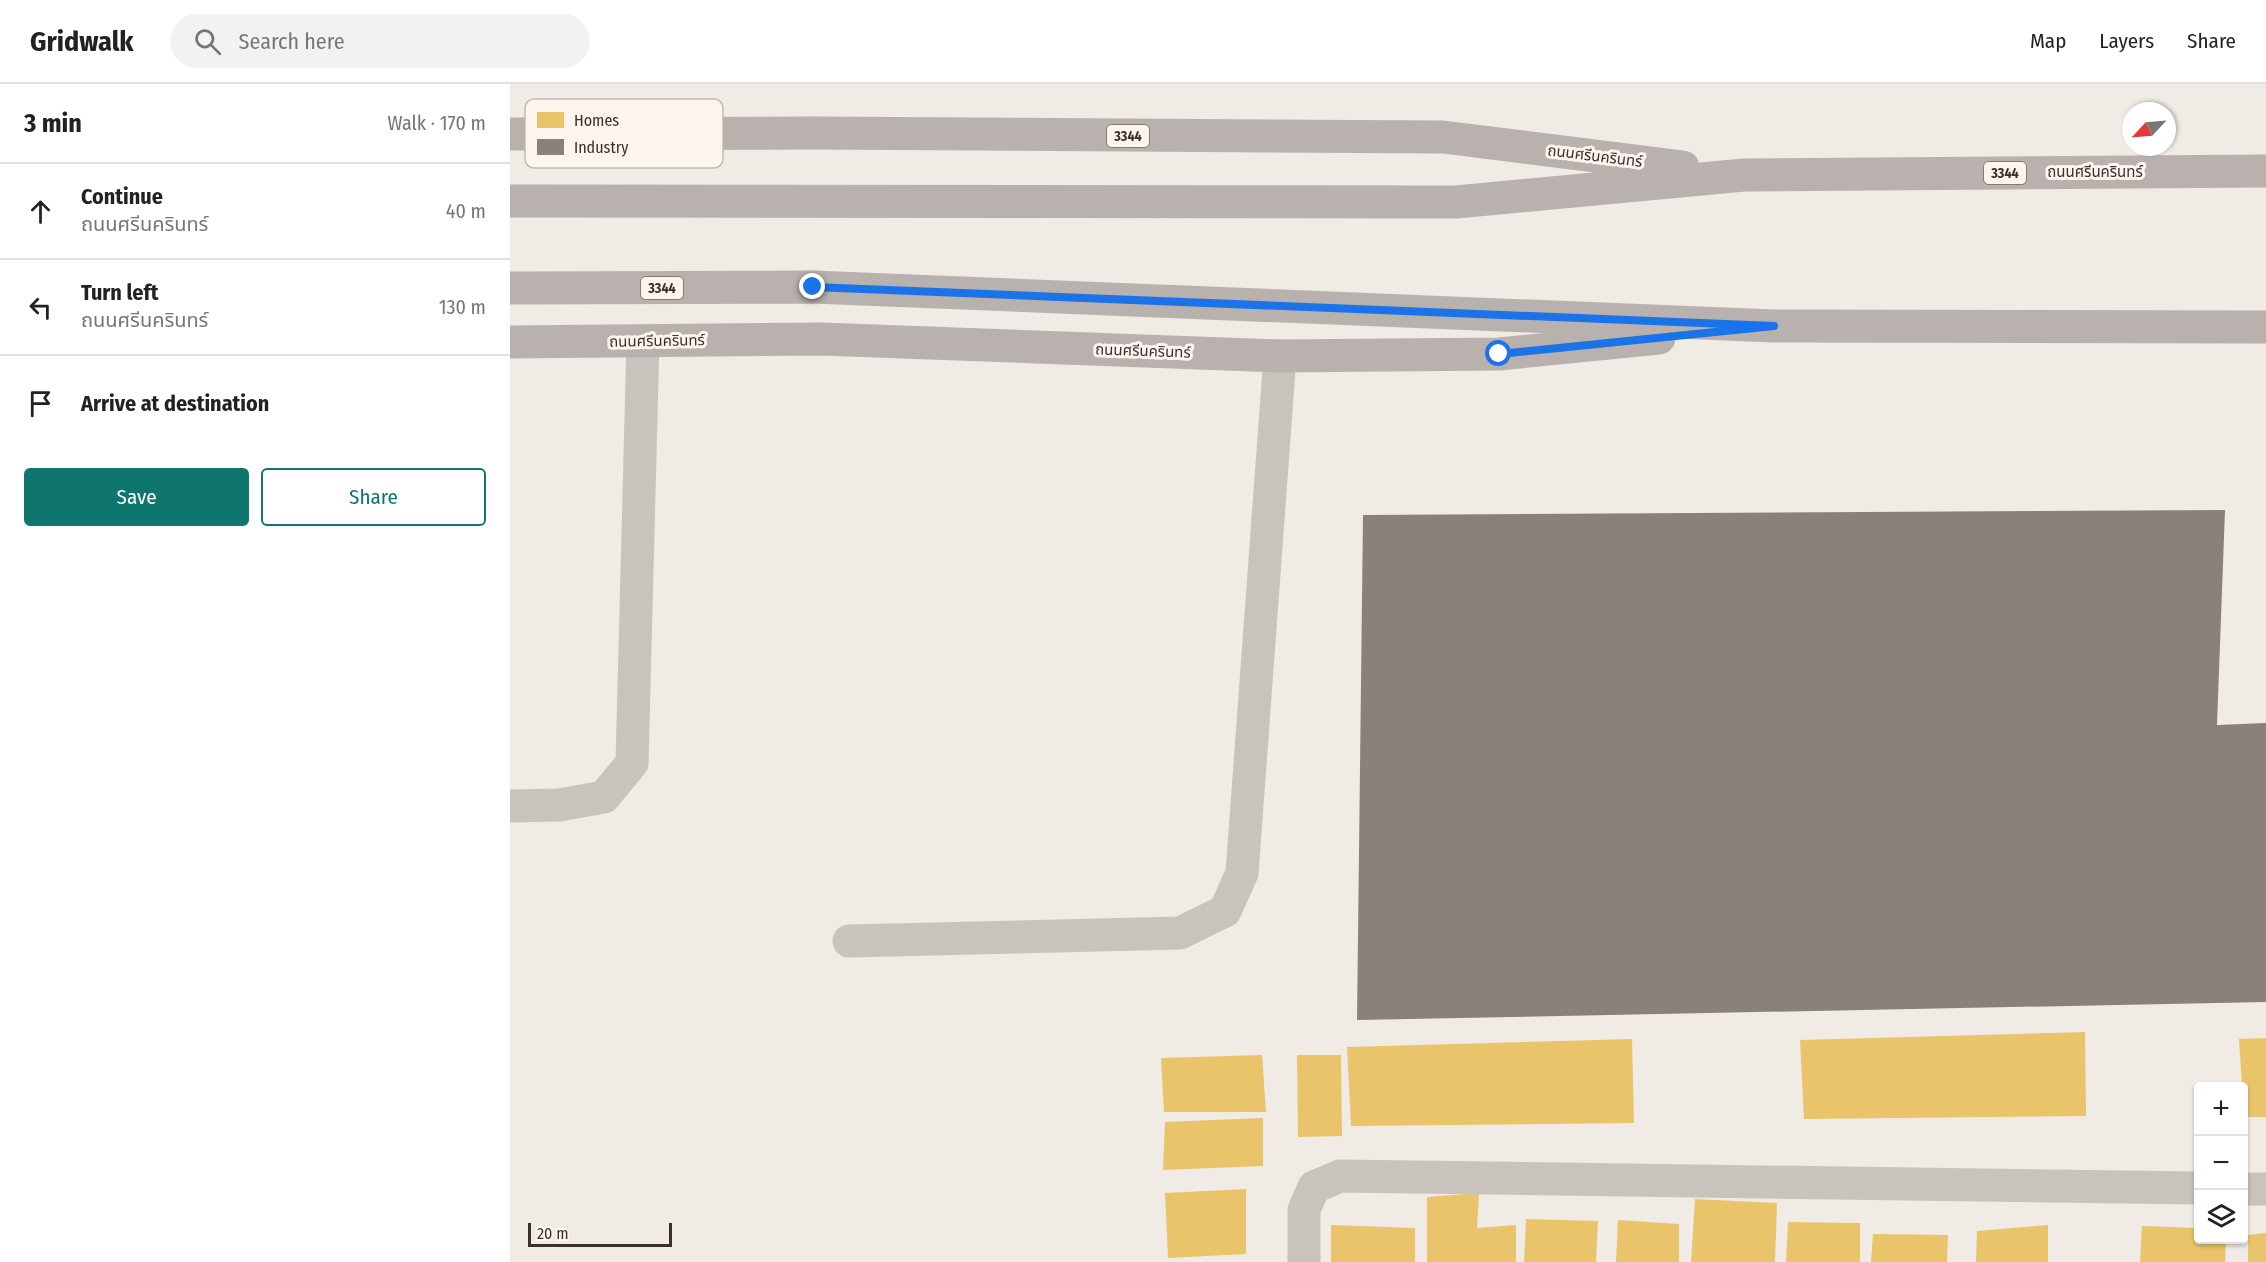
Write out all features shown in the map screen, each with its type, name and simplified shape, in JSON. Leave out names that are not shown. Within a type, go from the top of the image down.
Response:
[{"type":"main road","name":"ถนนศรีนครินทร์","points":[[723,133],[1443,137],[1744,175]]},
{"type":"main road","name":"ถนนศรีนครินทร์","points":[[510,134],[525,134]]},
{"type":"main road","name":"ถนนศรีนครินทร์","points":[[510,201],[1456,202],[1744,175],[2266,171]]},
{"type":"main road","name":"ถนนศรีนครินทร์","points":[[510,288],[813,287],[1774,326],[2266,327]]},
{"type":"main road","name":"ถนนศรีนครินทร์","points":[[510,342],[821,339],[1280,356],[1499,354],[1774,326]]},
{"type":"street","points":[[510,806],[559,805],[604,797],[632,763],[643,341]]},
{"type":"street","points":[[849,941],[1180,933],[1225,911],[1242,873],[1280,356]]},
{"type":"street","points":[[1304,1262],[1304,1210],[1314,1186],[1340,1176],[2194,1188]]},
{"type":"street","points":[[2248,1188],[2266,1189]]},
{"type":"building: Homes","points":[[2085,1032],[2086,1116],[1804,1119],[1800,1040]]},
{"type":"building: Homes","points":[[2266,1038],[2266,1117],[2248,1117],[2248,1082],[2242,1082],[2239,1039]]},
{"type":"building: Homes","points":[[1632,1039],[1634,1123],[1351,1126],[1347,1047]]},
{"type":"building: Homes","points":[[1262,1055],[1266,1112],[1164,1112],[1161,1058]]},
{"type":"building: Homes","points":[[1297,1055],[1341,1055],[1342,1136],[1298,1137]]},
{"type":"building: Homes","points":[[1263,1118],[1263,1166],[1163,1170],[1165,1122]]},
{"type":"building: Homes","points":[[1246,1189],[1246,1254],[1168,1258],[1165,1193]]},
{"type":"building: Homes","points":[[1479,1193],[1477,1228],[1516,1225],[1516,1262],[1427,1262],[1427,1197]]},
{"type":"building: Homes","points":[[1695,1199],[1777,1203],[1775,1262],[1691,1262]]},
{"type":"building: Homes","points":[[1526,1219],[1598,1221],[1596,1262],[1524,1262]]},
{"type":"building: Homes","points":[[1618,1220],[1679,1224],[1679,1262],[1616,1262]]},
{"type":"building: Homes","points":[[1788,1222],[1860,1223],[1860,1262],[1786,1262]]},
{"type":"building: Homes","points":[[1331,1225],[1415,1228],[1415,1262],[1331,1262]]},
{"type":"building: Homes","points":[[2048,1225],[2048,1262],[1976,1262],[1977,1231]]},
{"type":"building: Homes","points":[[2142,1226],[2194,1228],[2194,1244],[2226,1244],[2225,1262],[2140,1262]]},
{"type":"building: Homes","points":[[2266,1233],[2266,1262],[2248,1262],[2248,1235]]},
{"type":"building: Homes","points":[[1873,1234],[1948,1235],[1947,1262],[1871,1262]]},
{"type":"building: Industry","points":[[2225,510],[2217,725],[2266,723],[2266,1002],[1357,1020],[1363,515]]},
{"type":"route","points":[[813,287],[1774,326],[1499,354]]}]
